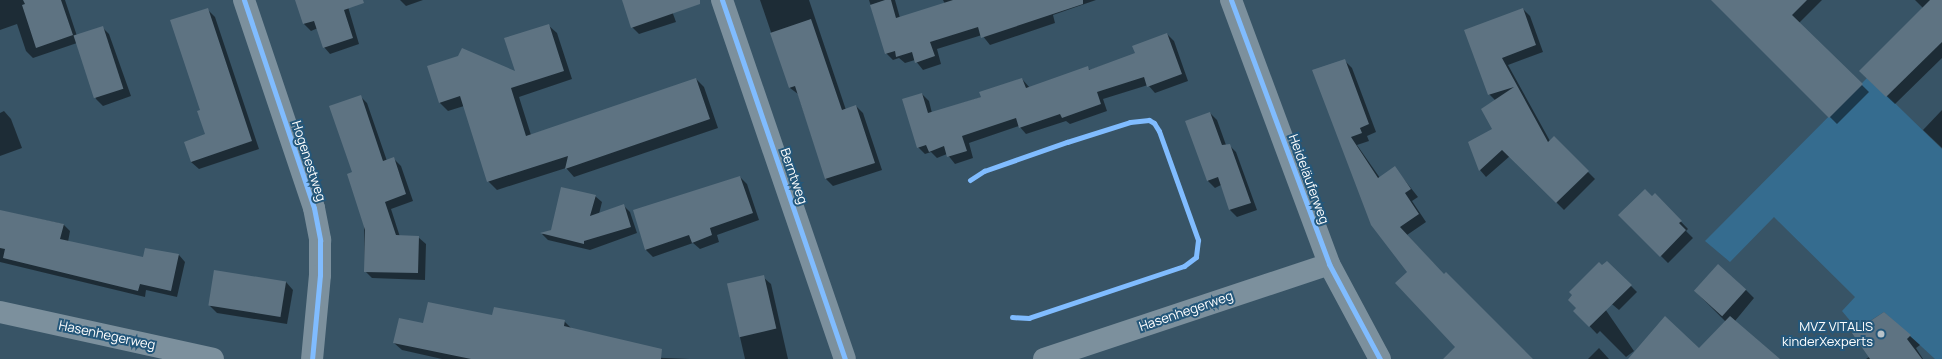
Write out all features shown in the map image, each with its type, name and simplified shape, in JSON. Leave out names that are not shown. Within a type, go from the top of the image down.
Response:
[{"type":"street","name":"Hogenestweg","points":[[244,0],[314,208],[320,240],[320,275],[312,359]]},
{"type":"street","name":"Berntweg","points":[[722,0],[846,359]]},
{"type":"street","name":"Heideläuferweg","points":[[1231,0],[1329,264],[1380,359]]},
{"type":"street","name":"Hasenhegerweg","points":[[1044,359],[1329,264]]},
{"type":"street","name":"Hasenhegerweg","points":[[0,312],[213,359]]},
{"type":"shaded area","points":[[1868,77],[1942,149],[1942,359],[1935,359],[1884,312],[1857,329],[1842,311],[1855,297],[1774,217],[1730,262],[1705,241]]},
{"type":"building","points":[[23,0],[61,0],[73,35],[36,48],[22,5],[25,4]]},
{"type":"building","points":[[295,0],[363,0],[364,3],[344,10],[353,38],[323,48],[314,21],[303,24]]},
{"type":"building","points":[[622,0],[700,0],[700,4],[631,28]]},
{"type":"building","points":[[885,0],[891,0],[896,18],[953,0],[1083,0],[1083,4],[981,38],[978,27],[930,42],[935,56],[915,63],[912,52],[896,57],[895,51],[885,54],[870,5]]},
{"type":"building","points":[[1711,0],[1807,0],[1792,15],[1863,84],[1829,118]]},
{"type":"building","points":[[1930,0],[1942,0],[1942,42],[1886,97],[1859,71]]},
{"type":"building","points":[[208,8],[252,141],[191,162],[184,142],[205,134],[197,111],[200,110],[170,20]]},
{"type":"building","points":[[1523,8],[1536,45],[1502,58],[1548,142],[1554,136],[1589,171],[1556,203],[1502,150],[1479,171],[1468,142],[1492,129],[1481,109],[1514,87],[1488,95],[1464,30]]},
{"type":"building","points":[[811,19],[842,110],[856,105],[875,163],[825,179],[795,86],[789,88],[770,33]]},
{"type":"building","points":[[549,24],[564,71],[511,88],[526,136],[696,78],[710,119],[565,169],[568,156],[487,182],[460,96],[439,103],[427,66],[458,56],[462,48],[515,71],[504,38]]},
{"type":"building","points":[[103,26],[123,89],[94,98],[74,36]]},
{"type":"building","points":[[1167,33],[1182,74],[1147,87],[1144,77],[1097,92],[1101,104],[1062,118],[1060,114],[1019,128],[1016,118],[962,136],[967,151],[947,157],[944,146],[929,152],[926,145],[917,148],[902,99],[922,93],[928,113],[981,97],[979,92],[1022,78],[1026,88],[1088,66],[1089,70],[1135,53],[1132,46]]},
{"type":"building","points":[[1345,59],[1369,124],[1360,128],[1362,133],[1351,137],[1378,178],[1395,166],[1411,189],[1405,193],[1419,214],[1400,227],[1444,274],[1446,272],[1533,359],[1443,359],[1455,347],[1395,283],[1407,272],[1371,225],[1312,70]]},
{"type":"building","points":[[361,95],[383,161],[394,157],[406,194],[385,202],[396,235],[419,236],[418,273],[364,272],[365,230],[347,174],[352,172],[329,106]]},
{"type":"building","points":[[1210,112],[1222,145],[1230,144],[1251,203],[1229,210],[1218,177],[1207,181],[1185,121]]},
{"type":"building","points":[[740,176],[753,213],[710,228],[712,235],[692,243],[689,235],[645,250],[633,210]]},
{"type":"building","points":[[561,187],[596,195],[590,216],[624,204],[631,227],[584,241],[584,244],[540,233],[551,230]]},
{"type":"building","points":[[1645,189],[1652,196],[1655,193],[1682,221],[1679,223],[1686,230],[1660,257],[1618,215]]},
{"type":"building","points":[[0,210],[64,224],[60,239],[143,257],[145,248],[179,254],[171,291],[140,284],[138,291],[3,258],[5,249],[0,248]]},
{"type":"building","points":[[1607,261],[1632,285],[1589,327],[1573,311],[1576,308],[1568,300],[1572,295],[1569,292],[1599,262],[1602,265]]},
{"type":"building","points":[[1718,264],[1746,289],[1722,316],[1694,291]]},
{"type":"building","points":[[214,270],[286,281],[280,317],[208,306]]},
{"type":"building","points":[[764,275],[776,329],[739,337],[727,284]]},
{"type":"building","points":[[428,302],[492,315],[494,307],[565,320],[564,326],[662,349],[661,359],[471,359],[393,343],[399,318],[423,323]]},
{"type":"building","name":"MVZ VITALIS kinderXexperts","points":[[1884,312],[1911,335],[1907,339],[1922,359],[1870,359],[1852,333]]},
{"type":"building","points":[[1665,316],[1699,348],[1730,316],[1780,359],[1628,359]]},
{"type":"cycle path","points":[[244,0],[314,208],[320,240],[320,275],[312,359]]},
{"type":"cycle path","points":[[722,0],[845,359]]},
{"type":"cycle path","points":[[1231,0],[1329,264],[1380,359]]},
{"type":"cycle path","points":[[970,180],[984,171],[1067,142],[1130,122],[1149,120],[1154,123],[1159,131],[1198,240],[1196,257],[1184,266],[1029,318],[1012,317]]},
{"type":"place","name":"MVZ VITALIS kinderXexperts","points":[[1881,334]]}]
